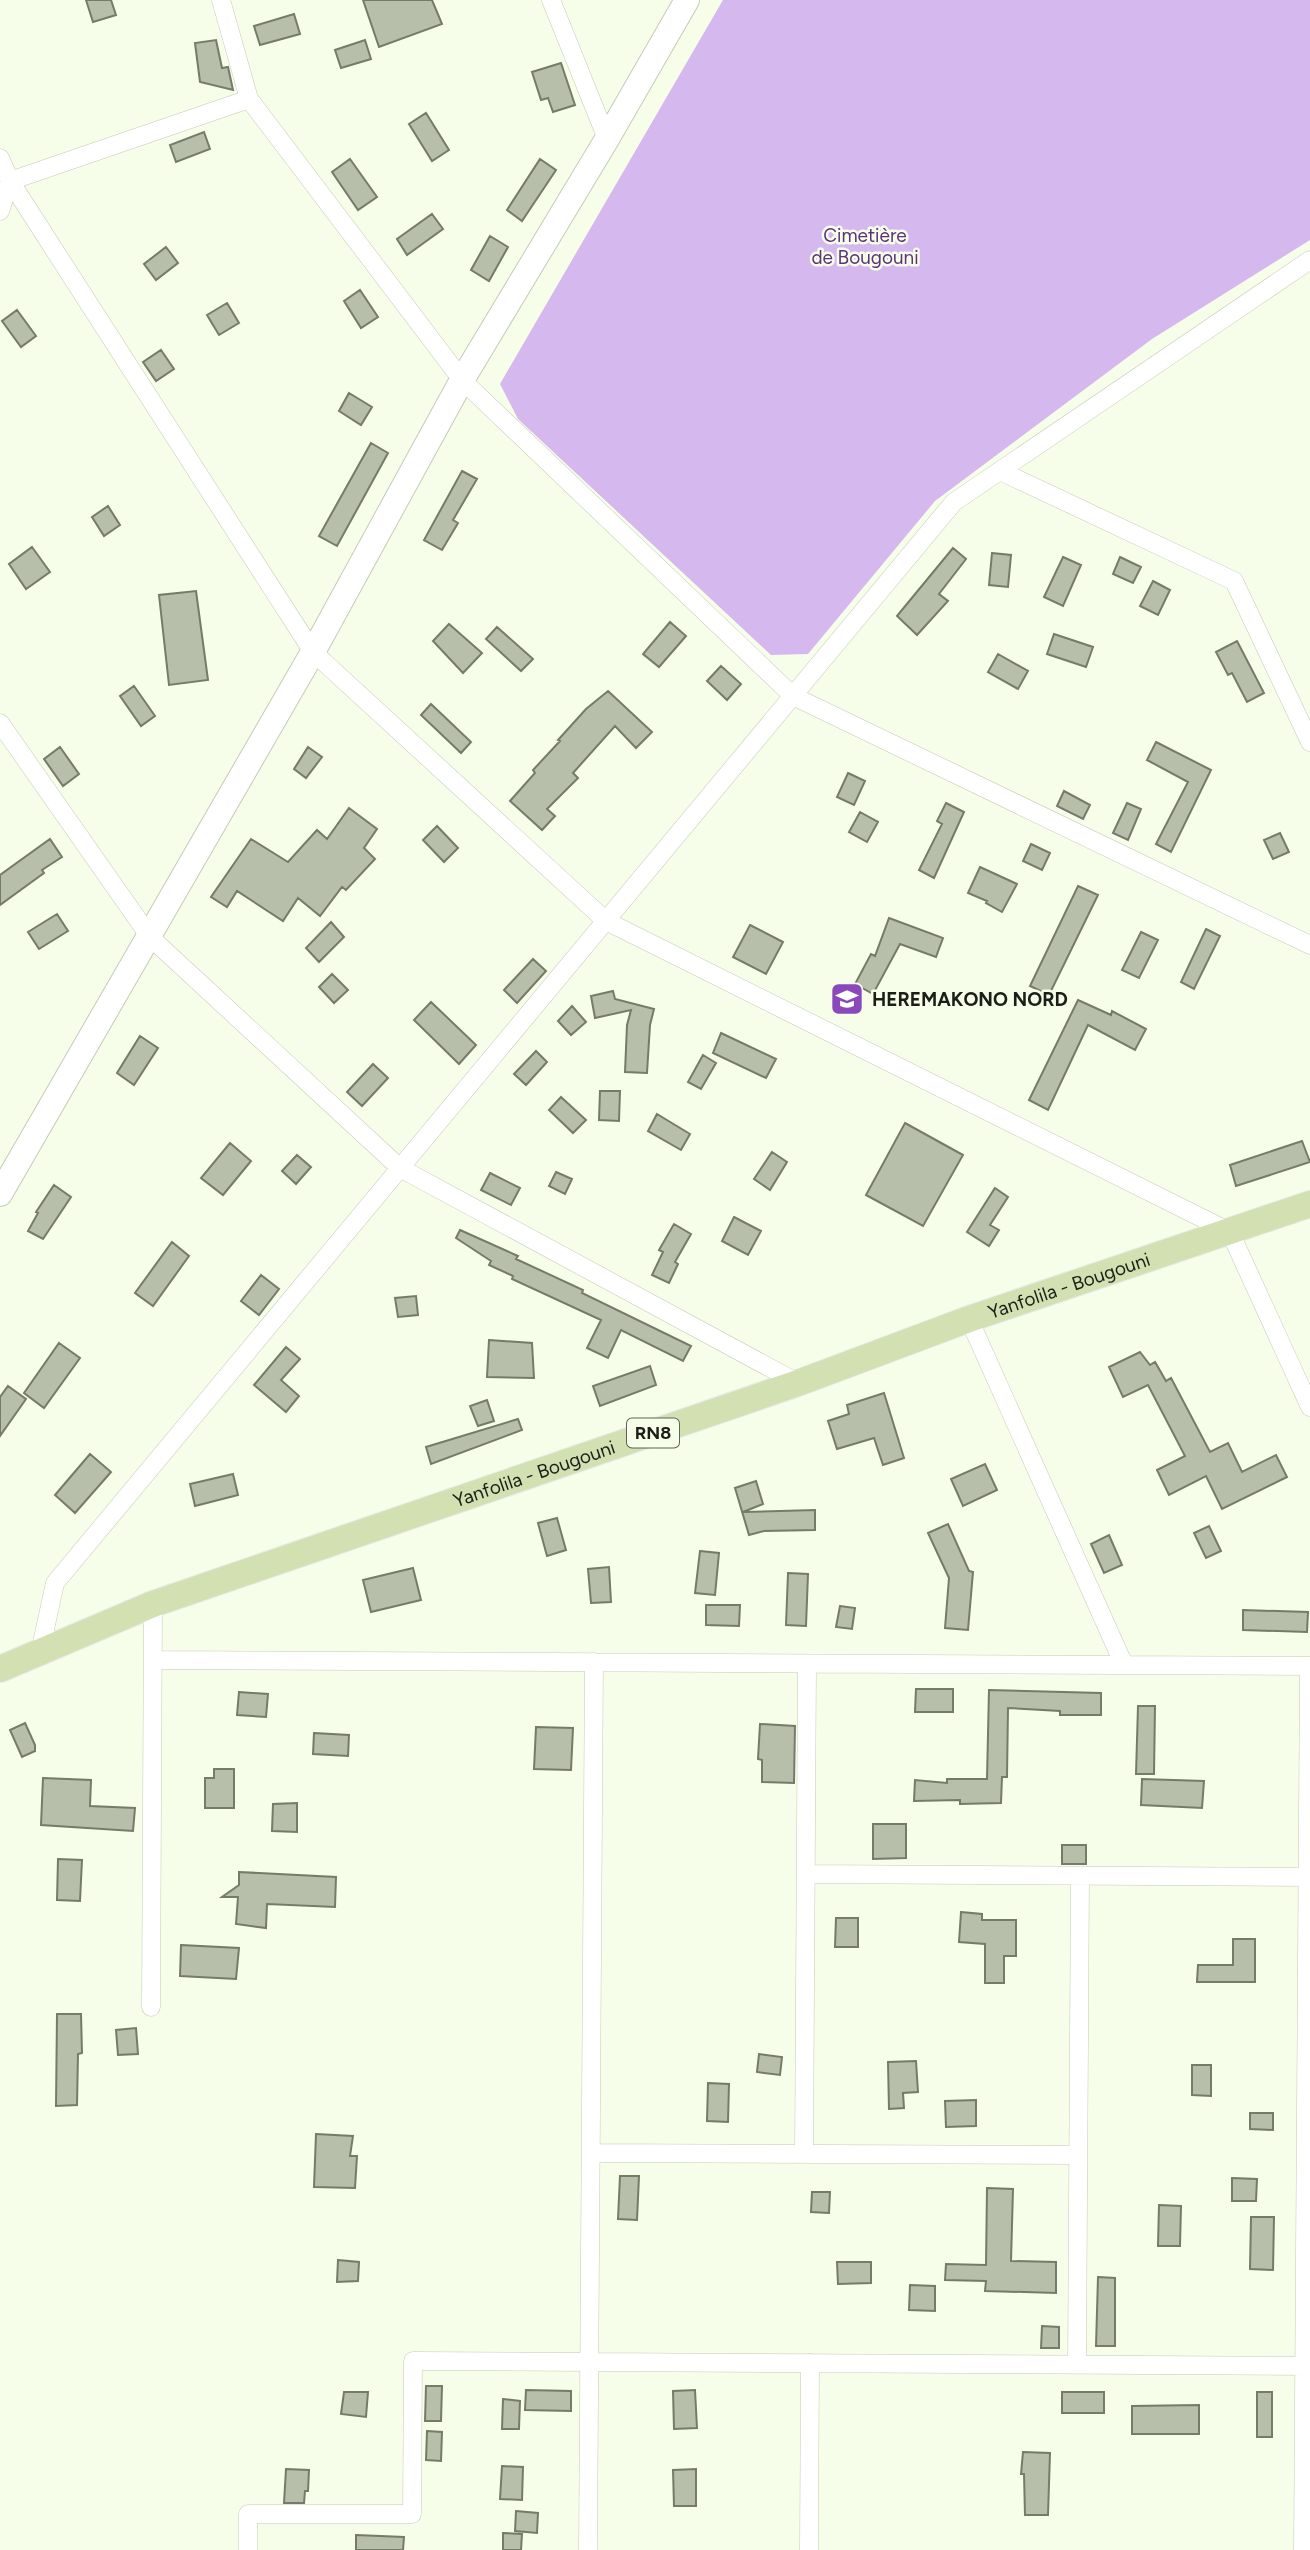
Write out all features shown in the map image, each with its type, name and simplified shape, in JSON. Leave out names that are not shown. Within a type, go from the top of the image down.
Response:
[{"type":"main road","name":"Yanfolila - Bougouni","points":[[0,1669],[153,1604],[798,1383],[969,1319],[1310,1204]]},
{"type":"street","points":[[221,0],[249,99],[462,380],[793,696],[1310,946]]},
{"type":"street","points":[[551,0],[607,139]]},
{"type":"street","points":[[0,1194],[313,652],[462,380],[687,0]]},
{"type":"street","points":[[10,181],[249,99]]},
{"type":"street","points":[[0,158],[10,181],[313,652],[606,921],[1230,1232],[1310,1407]]},
{"type":"street","points":[[0,211],[10,181]]},
{"type":"street","points":[[40,1652],[55,1583],[954,502],[1310,260]]},
{"type":"street","points":[[1000,471],[1234,582],[1310,742]]},
{"type":"street","points":[[0,723],[150,937],[400,1168],[798,1383]]},
{"type":"street","points":[[969,1319],[1124,1665]]},
{"type":"street","points":[[151,2007],[153,1604]]},
{"type":"street","points":[[153,1660],[1310,1666],[1307,2366],[1303,2550]]},
{"type":"street","points":[[588,2550],[594,1662]]},
{"type":"street","points":[[804,2154],[807,1664]]},
{"type":"street","points":[[806,1874],[1308,1877]]},
{"type":"street","points":[[1077,2365],[1080,1876]]},
{"type":"street","points":[[591,2152],[1078,2155]]},
{"type":"street","points":[[248,2550],[248,2514],[412,2514],[413,2361],[1307,2366]]},
{"type":"street","points":[[808,2550],[810,2363]]},
{"type":"green space","name":"Cimetière de Bougouni","points":[[723,0],[1310,0],[1310,240],[1152,339],[935,501],[808,654],[771,655],[518,419],[500,384]]},
{"type":"building","points":[[86,0],[111,0],[116,15],[93,22]]},
{"type":"building","points":[[363,0],[432,0],[442,24],[379,47]]},
{"type":"building","points":[[294,14],[300,34],[260,45],[254,26]]},
{"type":"building","points":[[216,40],[222,68],[228,67],[233,90],[200,82],[195,43]]},
{"type":"building","points":[[365,40],[371,59],[341,68],[335,50]]},
{"type":"building","points":[[561,63],[575,105],[553,112],[548,98],[541,100],[532,72]]},
{"type":"building","points":[[426,113],[449,150],[432,161],[409,124]]},
{"type":"building","points":[[204,132],[210,149],[176,162],[170,145]]},
{"type":"building","points":[[350,159],[377,197],[358,210],[332,172]]},
{"type":"building","points":[[540,159],[556,170],[522,221],[507,210]]},
{"type":"building","points":[[432,214],[443,229],[407,255],[397,239]]},
{"type":"building","points":[[490,236],[508,247],[489,281],[471,270]]},
{"type":"building","points":[[166,247],[178,263],[156,280],[144,264]]},
{"type":"building","points":[[360,290],[378,317],[361,328],[344,301]]},
{"type":"building","points":[[227,303],[239,323],[219,335],[207,315]]},
{"type":"building","points":[[17,310],[36,336],[21,347],[2,321]]},
{"type":"building","points":[[161,350],[174,369],[156,381],[143,362]]},
{"type":"building","points":[[349,393],[372,407],[361,425],[339,411]]},
{"type":"building","points":[[371,443],[388,453],[337,546],[319,536]]},
{"type":"building","points":[[462,471],[477,479],[453,520],[458,523],[442,550],[424,540]]},
{"type":"building","points":[[108,506],[120,525],[104,536],[92,517]]},
{"type":"building","points":[[32,547],[50,572],[26,589],[9,564]]},
{"type":"building","points":[[953,548],[966,559],[939,594],[948,601],[917,635],[897,616]]},
{"type":"building","points":[[992,553],[1011,555],[1008,587],[989,585]]},
{"type":"building","points":[[1063,557],[1081,565],[1063,606],[1044,597]]},
{"type":"building","points":[[1120,557],[1141,567],[1133,583],[1113,574]]},
{"type":"building","points":[[1153,581],[1170,590],[1158,615],[1140,606]]},
{"type":"building","points":[[196,591],[208,680],[169,685],[159,595]]},
{"type":"building","points":[[670,622],[686,636],[659,667],[643,654]]},
{"type":"building","points":[[449,624],[482,653],[463,673],[433,641]]},
{"type":"building","points":[[497,627],[533,659],[521,671],[486,639]]},
{"type":"building","points":[[1054,634],[1093,647],[1086,667],[1047,654]]},
{"type":"building","points":[[1237,641],[1264,693],[1247,702],[1232,673],[1228,675],[1216,652]]},
{"type":"building","points":[[998,654],[1028,671],[1018,689],[988,672]]},
{"type":"building","points":[[721,666],[741,684],[727,700],[707,681]]},
{"type":"building","points":[[134,686],[155,716],[141,726],[120,696]]},
{"type":"building","points":[[608,691],[652,732],[636,748],[615,726],[573,773],[578,778],[547,809],[555,816],[542,830],[510,801],[535,773],[533,770],[560,741],[558,740],[586,709]]},
{"type":"building","points":[[431,704],[471,742],[461,753],[421,715]]},
{"type":"building","points":[[1156,742],[1211,770],[1171,852],[1156,844],[1188,782],[1147,760]]},
{"type":"building","points":[[60,747],[79,774],[63,786],[44,759]]},
{"type":"building","points":[[308,747],[322,757],[306,778],[294,769]]},
{"type":"building","points":[[848,773],[865,781],[854,805],[837,797]]},
{"type":"building","points":[[1064,791],[1090,805],[1083,819],[1057,806]]},
{"type":"building","points":[[946,803],[964,812],[934,878],[919,870],[942,824],[937,821]]},
{"type":"building","points":[[1127,803],[1141,809],[1128,840],[1113,833]]},
{"type":"building","points":[[349,808],[377,829],[364,848],[375,859],[346,890],[342,887],[320,916],[298,898],[283,921],[237,891],[227,907],[211,897],[251,839],[288,862],[317,830],[327,839]]},
{"type":"building","points":[[860,812],[878,822],[867,842],[849,832]]},
{"type":"building","points":[[437,826],[458,848],[444,862],[423,840]]},
{"type":"building","points":[[1280,833],[1289,852],[1273,859],[1264,840]]},
{"type":"building","points":[[50,839],[62,857],[0,905],[0,875]]},
{"type":"building","points":[[1031,844],[1050,853],[1042,870],[1023,861]]},
{"type":"building","points":[[980,867],[1017,884],[1002,912],[986,903],[987,901],[968,893]]},
{"type":"building","points":[[1078,886],[1098,895],[1049,995],[1030,986]]},
{"type":"building","points":[[57,914],[68,931],[39,949],[28,932]]},
{"type":"building","points":[[889,918],[943,938],[936,957],[900,944],[873,994],[855,984],[871,954],[875,956]]},
{"type":"building","points":[[331,922],[344,937],[319,962],[306,948]]},
{"type":"building","points":[[750,925],[783,942],[766,974],[733,957]]},
{"type":"building","points":[[1206,929],[1220,936],[1194,989],[1181,982]]},
{"type":"building","points":[[1141,932],[1158,940],[1139,978],[1122,970]]},
{"type":"building","points":[[533,959],[546,971],[517,1003],[504,990]]},
{"type":"building","points":[[332,974],[348,990],[334,1003],[319,987]]},
{"type":"building","points":[[613,991],[615,999],[654,1009],[650,1025],[647,1073],[625,1072],[627,1025],[631,1010],[595,1018],[591,996]]},
{"type":"building","points":[[1078,1000],[1111,1015],[1112,1011],[1146,1029],[1135,1050],[1088,1025],[1048,1110],[1029,1100]]},
{"type":"building","points":[[431,1002],[476,1045],[459,1064],[414,1020]]},
{"type":"building","points":[[572,1006],[586,1022],[571,1035],[558,1021]]},
{"type":"building","points":[[721,1033],[776,1059],[766,1078],[713,1053]]},
{"type":"building","points":[[140,1036],[158,1048],[134,1085],[117,1073]]},
{"type":"building","points":[[536,1051],[547,1062],[526,1085],[514,1074]]},
{"type":"building","points":[[703,1055],[716,1063],[701,1089],[688,1082]]},
{"type":"building","points":[[373,1064],[388,1078],[362,1106],[347,1092]]},
{"type":"building","points":[[600,1091],[620,1091],[619,1121],[599,1120]]},
{"type":"building","points":[[561,1097],[586,1120],[573,1133],[549,1110]]},
{"type":"building","points":[[657,1114],[690,1134],[681,1150],[648,1131]]},
{"type":"building","points":[[905,1123],[963,1155],[923,1226],[866,1195]]},
{"type":"building","points":[[1302,1141],[1310,1162],[1236,1186],[1230,1165]]},
{"type":"building","points":[[230,1143],[251,1161],[223,1195],[201,1178]]},
{"type":"building","points":[[772,1152],[787,1162],[770,1190],[754,1179]]},
{"type":"building","points":[[297,1155],[311,1167],[296,1184],[282,1171]]},
{"type":"building","points":[[556,1172],[572,1179],[565,1194],[549,1186]]},
{"type":"building","points":[[490,1173],[520,1188],[511,1205],[481,1190]]},
{"type":"building","points":[[54,1185],[71,1197],[43,1239],[28,1231],[38,1213],[36,1212]]},
{"type":"building","points":[[995,1188],[1008,1197],[990,1225],[999,1230],[989,1246],[967,1232]]},
{"type":"building","points":[[734,1217],[761,1231],[748,1255],[722,1241]]},
{"type":"building","points":[[674,1224],[691,1234],[675,1262],[678,1264],[669,1283],[652,1275],[663,1252],[659,1250]]},
{"type":"building","points":[[460,1230],[518,1256],[516,1259],[691,1346],[683,1361],[621,1330],[608,1358],[587,1348],[601,1320],[512,1279],[513,1276],[489,1265],[491,1261],[456,1238]]},
{"type":"building","points":[[172,1242],[189,1256],[153,1306],[135,1293]]},
{"type":"building","points":[[261,1275],[279,1289],[259,1315],[241,1301]]},
{"type":"building","points":[[416,1296],[418,1315],[398,1317],[395,1298]]},
{"type":"building","points":[[489,1340],[532,1343],[534,1378],[487,1377]]},
{"type":"building","points":[[59,1343],[80,1358],[44,1408],[24,1393]]},
{"type":"building","points":[[286,1347],[300,1359],[281,1380],[299,1396],[286,1412],[254,1385]]},
{"type":"building","points":[[1140,1352],[1150,1365],[1155,1362],[1166,1381],[1171,1378],[1210,1452],[1228,1443],[1242,1472],[1276,1455],[1287,1477],[1222,1509],[1206,1476],[1169,1495],[1157,1470],[1185,1456],[1148,1385],[1123,1397],[1109,1367]]},
{"type":"building","points":[[650,1366],[656,1385],[600,1406],[593,1386]]},
{"type":"building","points":[[8,1386],[26,1399],[0,1436],[0,1397]]},
{"type":"building","points":[[884,1393],[904,1458],[883,1465],[874,1438],[837,1449],[828,1421],[849,1414],[847,1405]]},
{"type":"building","points":[[487,1400],[494,1421],[478,1426],[470,1406]]},
{"type":"building","points":[[518,1419],[522,1430],[431,1464],[426,1447]]},
{"type":"building","points":[[90,1454],[111,1472],[75,1513],[55,1495]]},
{"type":"building","points":[[985,1464],[997,1490],[963,1506],[951,1479]]},
{"type":"building","points":[[233,1474],[238,1495],[195,1506],[190,1484]]},
{"type":"building","points":[[756,1481],[763,1504],[743,1512],[815,1510],[815,1530],[764,1531],[749,1535],[735,1488]]},
{"type":"building","points":[[557,1518],[566,1550],[547,1556],[538,1523]]},
{"type":"building","points":[[948,1524],[969,1571],[973,1572],[968,1630],[945,1628],[949,1578],[928,1533]]},
{"type":"building","points":[[1209,1526],[1221,1551],[1206,1558],[1194,1533]]},
{"type":"building","points":[[1109,1535],[1122,1565],[1104,1573],[1091,1544]]},
{"type":"building","points":[[700,1551],[719,1553],[715,1595],[695,1593]]},
{"type":"building","points":[[609,1567],[611,1602],[591,1603],[588,1569]]},
{"type":"building","points":[[413,1568],[421,1600],[371,1612],[363,1580]]},
{"type":"building","points":[[788,1573],[808,1574],[806,1626],[786,1625]]},
{"type":"building","points":[[706,1605],[740,1605],[739,1626],[706,1625]]},
{"type":"building","points":[[840,1606],[855,1608],[852,1629],[836,1627]]},
{"type":"building","points":[[1243,1610],[1308,1612],[1307,1632],[1243,1630]]},
{"type":"building","points":[[916,1689],[953,1689],[953,1712],[915,1712]]},
{"type":"building","points":[[989,1690],[1101,1693],[1101,1715],[1060,1715],[1060,1711],[1008,1708],[1007,1777],[1002,1777],[1001,1803],[914,1801],[915,1780],[947,1783],[947,1779],[987,1779]]},
{"type":"building","points":[[239,1692],[268,1694],[266,1717],[237,1715]]},
{"type":"building","points":[[1138,1706],[1155,1706],[1154,1774],[1136,1774]]},
{"type":"building","points":[[25,1723],[35,1751],[22,1757],[10,1730]]},
{"type":"building","points":[[760,1724],[795,1726],[794,1783],[762,1782],[762,1760],[758,1759]]},
{"type":"building","points":[[536,1727],[573,1728],[571,1770],[534,1769]]},
{"type":"building","points":[[314,1733],[349,1735],[348,1756],[313,1754]]},
{"type":"building","points":[[214,1769],[234,1769],[234,1808],[205,1808],[205,1778],[214,1778]]},
{"type":"building","points":[[43,1778],[91,1780],[90,1806],[135,1808],[133,1831],[41,1825]]},
{"type":"building","points":[[1142,1779],[1204,1781],[1202,1808],[1141,1805]]},
{"type":"building","points":[[297,1803],[297,1832],[272,1831],[273,1804]]},
{"type":"building","points":[[873,1824],[906,1824],[906,1858],[873,1859]]},
{"type":"building","points":[[1062,1845],[1086,1845],[1086,1864],[1062,1864]]},
{"type":"building","points":[[58,1859],[82,1860],[80,1901],[57,1900]]},
{"type":"building","points":[[239,1872],[336,1877],[335,1907],[267,1904],[266,1928],[236,1924],[238,1897],[222,1897],[239,1885]]},
{"type":"building","points":[[961,1912],[982,1914],[982,1920],[1016,1920],[1016,1956],[1004,1956],[1004,1983],[985,1983],[985,1944],[959,1942]]},
{"type":"building","points":[[836,1918],[858,1918],[858,1947],[835,1947]]},
{"type":"building","points":[[1233,1939],[1255,1939],[1255,1982],[1197,1982],[1198,1965],[1233,1965]]},
{"type":"building","points":[[181,1945],[239,1948],[236,1979],[180,1976]]},
{"type":"building","points":[[57,2014],[81,2014],[82,2053],[78,2054],[77,2105],[56,2106]]},
{"type":"building","points":[[136,2028],[138,2054],[118,2055],[116,2030]]},
{"type":"building","points":[[759,2054],[782,2057],[780,2075],[757,2072]]},
{"type":"building","points":[[916,2061],[918,2092],[903,2093],[904,2108],[889,2109],[888,2062]]},
{"type":"building","points":[[1192,2065],[1211,2065],[1211,2096],[1192,2095]]},
{"type":"building","points":[[708,2083],[729,2084],[728,2122],[707,2121]]},
{"type":"building","points":[[976,2100],[976,2126],[946,2127],[945,2101]]},
{"type":"building","points":[[1250,2113],[1273,2113],[1273,2130],[1250,2129]]},
{"type":"building","points":[[316,2134],[353,2136],[350,2156],[357,2156],[355,2188],[314,2187]]},
{"type":"building","points":[[620,2176],[639,2176],[637,2220],[618,2219]]},
{"type":"building","points":[[1232,2178],[1257,2179],[1256,2201],[1232,2201]]},
{"type":"building","points":[[987,2188],[1013,2189],[1011,2261],[1056,2262],[1056,2293],[985,2291],[986,2281],[945,2280],[946,2264],[986,2265]]},
{"type":"building","points":[[812,2192],[830,2192],[829,2213],[811,2212]]},
{"type":"building","points":[[1159,2205],[1181,2206],[1180,2246],[1158,2246]]},
{"type":"building","points":[[1251,2217],[1274,2217],[1273,2270],[1250,2269]]},
{"type":"building","points":[[338,2260],[359,2262],[358,2281],[337,2282]]},
{"type":"building","points":[[837,2262],[871,2262],[871,2283],[838,2284]]},
{"type":"building","points":[[1098,2277],[1115,2278],[1115,2346],[1096,2346]]},
{"type":"building","points":[[910,2285],[935,2286],[935,2311],[909,2310]]},
{"type":"building","points":[[1042,2326],[1059,2327],[1059,2348],[1041,2348]]},
{"type":"building","points":[[426,2386],[442,2386],[441,2421],[425,2421]]},
{"type":"building","points":[[526,2390],[571,2391],[571,2411],[525,2410]]},
{"type":"building","points":[[695,2390],[697,2428],[674,2429],[673,2391]]},
{"type":"building","points":[[344,2392],[368,2392],[366,2417],[341,2414]]},
{"type":"building","points":[[1062,2392],[1104,2392],[1104,2413],[1062,2413]]},
{"type":"building","points":[[1257,2392],[1272,2392],[1272,2437],[1257,2437]]},
{"type":"building","points":[[503,2399],[520,2401],[519,2429],[502,2429]]},
{"type":"building","points":[[1199,2405],[1199,2434],[1132,2434],[1132,2406]]},
{"type":"building","points":[[427,2431],[442,2432],[441,2461],[426,2460]]},
{"type":"building","points":[[1023,2452],[1050,2453],[1048,2515],[1025,2515],[1024,2474],[1021,2474]]},
{"type":"building","points":[[502,2466],[523,2467],[522,2500],[500,2499]]},
{"type":"building","points":[[286,2469],[309,2470],[308,2491],[305,2491],[304,2503],[284,2503]]},
{"type":"building","points":[[696,2469],[696,2506],[674,2506],[673,2470]]},
{"type":"building","points":[[516,2511],[538,2513],[537,2533],[515,2531]]},
{"type":"building","points":[[503,2533],[522,2534],[521,2550],[503,2550]]},
{"type":"building","points":[[356,2535],[404,2537],[403,2550],[356,2550]]},
{"type":"place","name":"HEREMAKONO NORD","points":[[847,999]]}]
